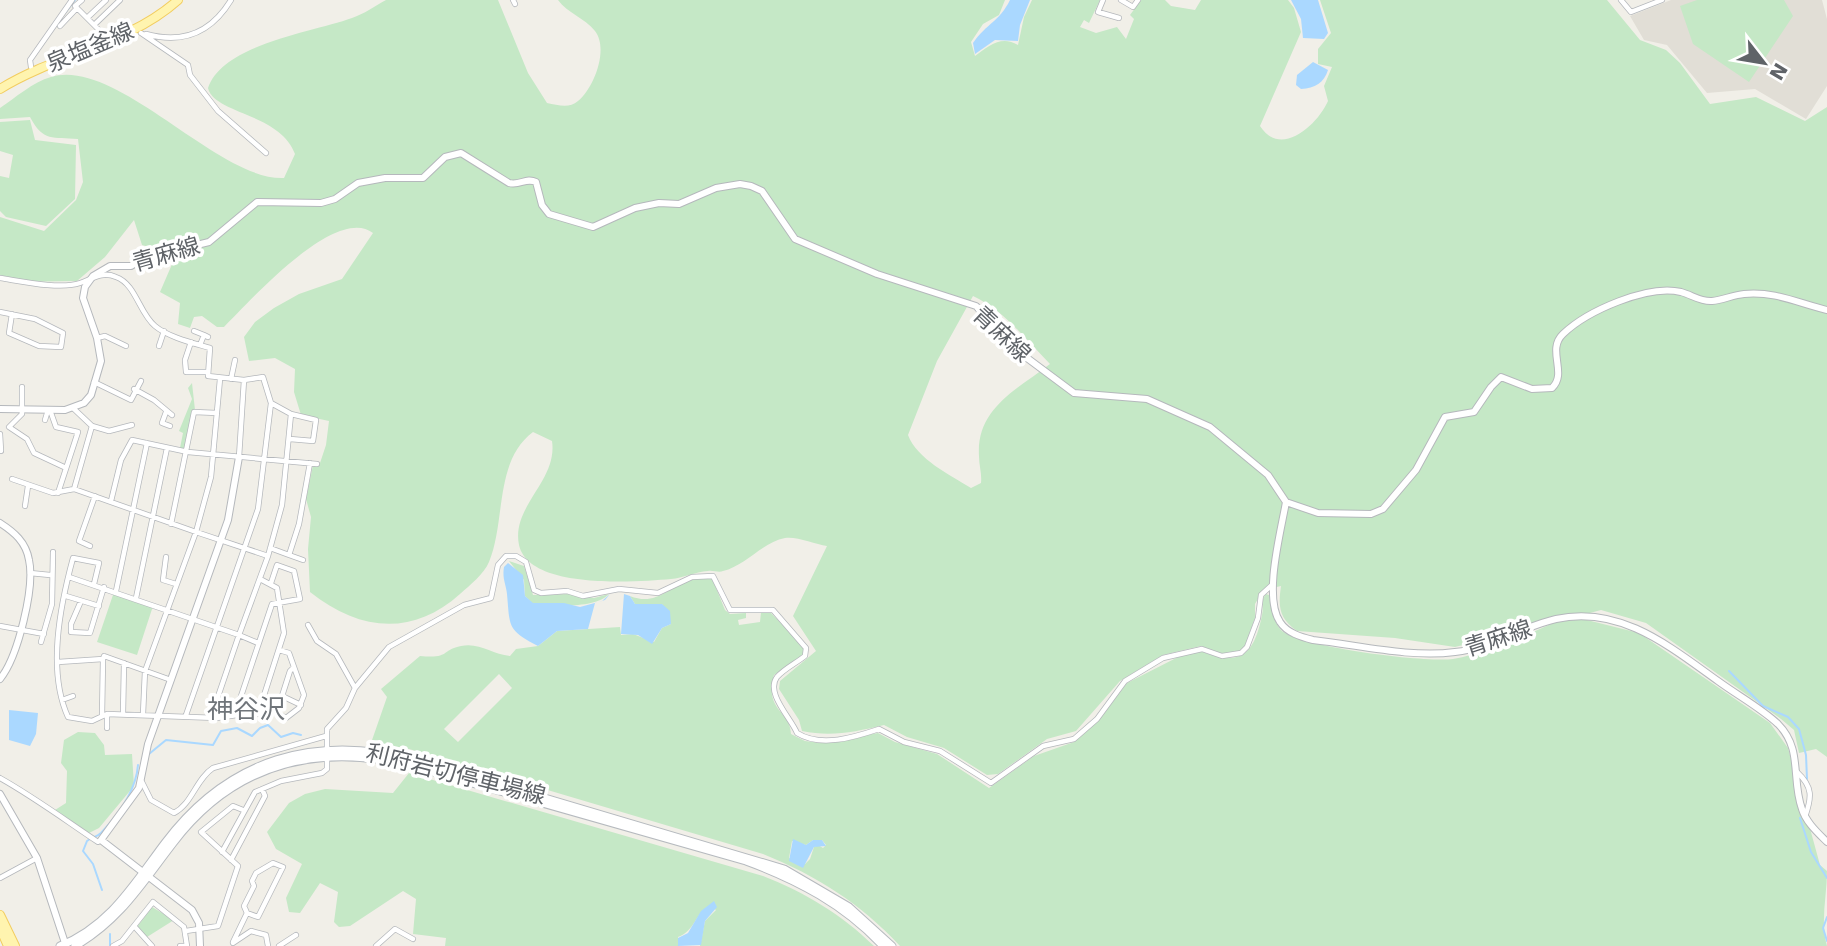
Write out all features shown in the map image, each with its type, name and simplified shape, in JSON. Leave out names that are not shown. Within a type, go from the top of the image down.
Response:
[{"type":"main road","name":"泉塩釜線","points":[[0,83],[104,36],[136,29],[172,0]]},
{"type":"main road","name":"泉塩釜線","points":[[0,89],[40,67],[136,29],[178,0]]},
{"type":"main road","name":"利府岩切停車場線","points":[[75,946],[113,920],[185,818],[220,788],[279,758],[357,748],[390,753],[748,856],[784,869],[828,892],[872,926],[892,946]]},
{"type":"main road","name":"利府岩切停車場線","points":[[327,752],[409,765],[746,861],[793,880],[833,902],[883,946]]},
{"type":"main road","name":"利府岩切停車場線","points":[[64,945],[118,906],[146,875]]},
{"type":"main road","points":[[0,915],[15,946]]},
{"type":"main road","points":[[0,928],[8,946]]},
{"type":"street","points":[[31,67],[30,61],[39,44],[72,0]]},
{"type":"street","points":[[60,26],[82,0]]},
{"type":"street","points":[[87,18],[106,0]]},
{"type":"street","points":[[94,25],[120,0]]},
{"type":"street","points":[[136,29],[166,40],[181,38],[213,21],[231,0]]},
{"type":"street","points":[[1103,0],[1098,12],[1119,18]]},
{"type":"street","points":[[1121,0],[1133,7],[1138,0]]},
{"type":"street","points":[[1621,0],[1632,12],[1650,2],[1662,0]]},
{"type":"street","points":[[77,8],[104,36]]},
{"type":"street","points":[[136,29],[188,65],[190,75],[218,111],[266,153]]},
{"type":"street","name":"青麻線","points":[[0,278],[29,285],[78,284],[110,266],[131,266],[144,258],[209,242],[257,202],[321,203],[335,199],[358,183],[385,178],[423,178],[444,157],[461,153],[509,183],[516,185],[527,180],[536,182],[542,205],[549,214],[593,227],[635,208],[659,203],[679,204],[716,188],[740,184],[762,191],[786,229],[804,244],[877,274],[976,306],[1019,352],[1074,393],[1147,399],[1210,427],[1268,475],[1286,502],[1273,603],[1279,622],[1285,628],[1302,637],[1443,654],[1486,646],[1541,624],[1572,617],[1610,619],[1632,625],[1663,642],[1776,722],[1791,743],[1797,772],[1798,797],[1805,817],[1827,842]]},
{"type":"street","points":[[0,409],[73,408],[91,395],[101,361],[97,338],[83,298],[85,287],[93,276],[109,275],[126,282],[144,315],[164,331],[210,348],[208,376],[244,380],[264,377],[271,403],[258,509],[186,715]]},
{"type":"street","points":[[1286,502],[1318,513],[1371,513],[1383,509],[1416,470],[1445,417],[1474,412],[1501,377],[1541,391],[1552,388],[1558,376],[1555,348],[1562,335],[1635,294],[1681,292],[1712,301],[1744,294],[1767,293],[1789,296],[1827,310]]},
{"type":"street","points":[[0,312],[12,314],[35,319],[63,333],[61,347],[39,346],[9,333],[12,314]]},
{"type":"street","points":[[159,346],[164,331]]},
{"type":"street","points":[[194,331],[206,336],[200,345]]},
{"type":"street","points":[[97,338],[105,336],[126,346]]},
{"type":"street","points":[[191,342],[186,372],[208,372]]},
{"type":"street","points":[[231,379],[234,360]]},
{"type":"street","points":[[143,714],[145,671],[207,497],[214,454],[220,379]]},
{"type":"street","points":[[101,841],[132,801],[142,782],[145,752],[220,541],[234,495],[244,380]]},
{"type":"street","points":[[94,382],[131,400],[134,389],[141,381]]},
{"type":"street","points":[[1,451],[0,434],[21,417],[22,387]]},
{"type":"street","points":[[134,389],[154,400],[172,415]]},
{"type":"street","points":[[271,403],[291,415],[316,420],[313,441],[290,439]]},
{"type":"street","points":[[73,408],[92,426],[109,431],[132,425]]},
{"type":"street","points":[[45,420],[49,410]]},
{"type":"street","points":[[49,410],[56,427],[78,432],[64,467],[58,494]]},
{"type":"street","points":[[166,412],[162,423],[170,426]]},
{"type":"street","points":[[171,524],[188,452],[194,412],[217,413]]},
{"type":"street","points":[[211,718],[268,556],[282,505],[291,415]]},
{"type":"street","points":[[74,489],[92,426]]},
{"type":"street","points":[[9,427],[26,439],[34,453],[64,467]]},
{"type":"street","points":[[111,502],[127,447],[132,440],[188,452],[317,464]]},
{"type":"street","points":[[116,591],[131,509],[147,443]]},
{"type":"street","points":[[136,598],[167,448]]},
{"type":"street","points":[[289,555],[299,524],[310,463]]},
{"type":"street","points":[[12,479],[58,494],[74,489],[268,556]]},
{"type":"street","points":[[25,506],[28,485]]},
{"type":"street","points":[[90,546],[79,541],[95,496]]},
{"type":"street","points":[[0,523],[22,542],[30,561],[22,630],[12,662],[0,679]]},
{"type":"street","points":[[270,548],[303,560]]},
{"type":"street","points":[[41,642],[52,604],[52,552]]},
{"type":"street","points":[[222,852],[251,796],[281,781],[323,773],[327,769],[327,729],[346,708],[355,688],[389,647],[464,605],[491,598],[498,565],[506,556],[516,556],[526,562],[534,590],[541,593],[567,591],[592,596],[619,589],[658,593],[692,577],[712,575],[730,610],[773,610],[806,648],[805,656],[778,676],[774,687],[779,705],[794,721],[797,733],[822,740],[856,737],[879,729],[904,742],[940,751],[991,783],[1042,746],[1074,739],[1097,719],[1125,681],[1163,658],[1202,649],[1222,656],[1241,653],[1247,647],[1258,618],[1261,595],[1274,583]]},
{"type":"street","points":[[166,557],[163,580],[176,584]]},
{"type":"street","points":[[94,584],[99,564],[73,558],[66,596],[57,683],[68,717],[92,720],[104,715],[158,714],[211,718],[270,710],[286,718],[301,705],[304,695],[289,653],[279,650]]},
{"type":"street","points":[[235,714],[272,604],[300,599],[294,571],[277,565],[271,583]]},
{"type":"street","points":[[30,573],[50,575]]},
{"type":"street","points":[[69,577],[116,591],[258,643]]},
{"type":"street","points":[[258,713],[285,624],[277,588],[260,579]]},
{"type":"street","points":[[80,601],[71,624],[71,633],[91,632],[104,587]]},
{"type":"street","points":[[66,596],[99,606]]},
{"type":"street","points":[[308,625],[314,638],[337,654],[355,688]]},
{"type":"street","points":[[0,626],[44,634]]},
{"type":"street","points":[[58,662],[103,659],[104,656],[171,680]]},
{"type":"street","points":[[103,659],[104,715],[107,728]]},
{"type":"street","points":[[122,714],[124,663]]},
{"type":"street","points":[[294,667],[290,671],[282,696],[301,705]]},
{"type":"street","points":[[62,699],[73,696]]},
{"type":"street","points":[[142,782],[147,797],[174,813],[181,809],[204,775],[213,768],[326,736]]},
{"type":"street","points":[[1797,772],[1809,784],[1811,792],[1805,817]]},
{"type":"street","points":[[0,778],[39,800],[54,815],[101,841],[189,906],[199,929],[201,946]]},
{"type":"street","points":[[231,860],[265,796],[262,789]]},
{"type":"street","points":[[0,794],[37,858],[64,945]]},
{"type":"street","points":[[186,931],[218,926],[237,866],[201,832],[233,806],[243,810]]},
{"type":"street","points":[[0,878],[37,858]]},
{"type":"street","points":[[232,945],[247,913],[244,906],[256,873],[273,863],[283,867],[258,917],[247,913]]},
{"type":"street","points":[[113,946],[122,941],[153,902],[183,925],[187,946],[180,946]]},
{"type":"street","points":[[134,926],[152,946]]},
{"type":"street","points":[[376,946],[395,929],[413,939]]},
{"type":"street","points":[[232,945],[251,930],[266,935],[268,946]]},
{"type":"street","points":[[279,946],[296,934]]},
{"type":"shaded area","points":[[1671,0],[1822,0],[1827,19],[1827,86],[1806,119],[1755,89],[1707,93],[1667,45],[1644,40],[1630,16]]},
{"type":"green space","points":[[386,0],[498,0],[528,73],[547,103],[563,106],[571,105],[584,95],[598,68],[600,48],[595,31],[558,0],[1005,0],[999,15],[983,24],[971,42],[975,56],[1001,41],[1018,45],[1024,17],[1032,0],[1100,0],[1089,23],[1084,20],[1080,27],[1096,33],[1117,27],[1126,39],[1134,19],[1130,15],[1141,0],[1165,0],[1171,6],[1195,10],[1201,0],[1288,0],[1294,8],[1301,32],[1260,126],[1269,135],[1288,139],[1308,128],[1328,101],[1324,86],[1332,67],[1318,64],[1318,49],[1331,33],[1320,0],[1607,0],[1640,40],[1666,50],[1680,63],[1710,104],[1756,97],[1805,121],[1827,107],[1827,757],[1816,749],[1799,753],[1794,730],[1646,623],[1601,610],[1556,622],[1583,619],[1639,633],[1770,723],[1788,748],[1820,865],[1827,871],[1824,918],[1827,946],[900,946],[837,892],[763,854],[409,749],[371,743],[387,697],[381,689],[420,656],[441,655],[468,645],[510,656],[516,649],[538,646],[557,631],[620,627],[621,635],[633,634],[654,642],[662,628],[671,624],[662,604],[635,604],[630,596],[639,599],[654,598],[698,578],[712,578],[725,610],[730,614],[746,613],[746,618],[738,620],[739,625],[760,622],[761,612],[771,613],[803,646],[803,655],[774,675],[772,687],[772,696],[787,719],[791,734],[805,741],[821,743],[878,733],[895,742],[937,754],[989,788],[1034,756],[1074,742],[1099,720],[1127,683],[1182,655],[1201,651],[1225,658],[1243,654],[1249,649],[1259,629],[1266,594],[1269,595],[1278,627],[1292,636],[1336,648],[1418,659],[1439,660],[1466,656],[1491,649],[1553,623],[1455,647],[1395,638],[1297,631],[1283,617],[1281,586],[1263,590],[1255,604],[1255,618],[1245,646],[1239,651],[1222,654],[1201,646],[1163,655],[1120,681],[1076,731],[1047,739],[998,774],[987,775],[944,748],[907,737],[884,725],[843,733],[802,731],[799,720],[779,689],[780,681],[816,651],[793,616],[827,546],[785,538],[769,544],[739,564],[721,572],[708,571],[676,578],[633,581],[585,580],[562,576],[542,570],[527,560],[519,545],[518,531],[552,455],[552,441],[533,432],[521,444],[506,475],[494,546],[489,562],[480,575],[442,608],[404,623],[385,624],[347,615],[310,592],[308,549],[311,517],[306,499],[313,465],[319,466],[326,445],[329,421],[301,415],[294,392],[295,369],[275,358],[249,361],[244,337],[255,322],[274,308],[299,294],[342,279],[373,233],[357,228],[338,232],[316,243],[272,279],[224,327],[217,327],[202,316],[194,317],[190,328],[178,324],[180,303],[160,292],[176,255],[142,245],[134,220],[105,257],[77,281],[7,282],[0,278],[0,217],[44,231],[76,200],[83,182],[78,139],[50,137],[39,131],[30,117],[0,119],[0,108],[44,79],[77,76],[106,85],[136,101],[229,161],[258,174],[284,178],[295,154],[287,140],[262,122],[222,104],[213,97],[208,88],[217,73],[231,60],[250,50],[352,18]],"holes":[[[973,296],[1005,318],[1050,364],[1013,391],[992,412],[980,439],[981,483],[971,488],[926,459],[912,444],[908,435],[937,361]],[[499,674],[512,688],[458,742],[444,729]],[[813,840],[822,840],[826,845],[823,848],[818,845],[814,847],[805,864],[789,858],[792,841],[806,845]]]},
{"type":"green space","points":[[1697,0],[1784,0],[1793,16],[1749,82],[1693,44],[1680,6]]},
{"type":"green space","points":[[30,120],[35,140],[76,145],[75,199],[46,226],[6,217],[0,211],[0,176],[9,178],[13,155],[0,151],[0,122]]},
{"type":"green space","points":[[192,383],[195,410],[186,450],[180,448],[183,433],[179,431],[192,399],[188,388]]},
{"type":"green space","points":[[509,561],[524,566],[533,595],[570,594],[594,598],[609,594],[603,599],[584,604],[532,603],[525,596],[524,580]]},
{"type":"green space","points":[[114,592],[153,606],[137,655],[97,642]]},
{"type":"green space","points":[[78,732],[95,733],[104,745],[105,755],[132,754],[134,786],[99,828],[89,833],[55,810],[66,803],[67,771],[61,763],[64,740]]},
{"type":"green space","points":[[409,773],[763,876],[822,905],[874,946],[700,946],[705,921],[716,910],[710,906],[701,913],[688,931],[678,937],[678,946],[445,946],[446,938],[413,934],[416,899],[403,891],[350,926],[339,927],[334,922],[338,892],[320,883],[300,913],[289,912],[286,898],[302,864],[276,849],[267,832],[289,803],[305,794],[325,789],[393,793]]},
{"type":"green space","points":[[152,907],[174,920],[147,937],[137,927]]},
{"type":"water","points":[[1010,0],[1030,0],[1020,25],[1018,41],[995,40],[975,54],[973,43],[1002,13]]},
{"type":"water","points":[[1291,0],[1318,0],[1328,33],[1324,39],[1303,38],[1301,19]]},
{"type":"water","points":[[1313,62],[1328,70],[1326,75],[1318,84],[1301,89],[1296,85],[1297,75]]},
{"type":"water","points":[[508,563],[523,575],[525,596],[533,603],[564,603],[580,607],[598,602],[595,603],[588,629],[557,631],[538,646],[521,636],[510,621],[503,575],[504,567]]},
{"type":"water","points":[[624,594],[630,596],[635,604],[662,604],[670,611],[671,624],[662,628],[652,644],[638,635],[621,634]]},
{"type":"water","points":[[9,710],[38,713],[36,734],[30,746],[9,740]]},
{"type":"water","points":[[793,839],[806,845],[813,840],[822,840],[826,846],[814,847],[803,868],[789,861]]},
{"type":"water","points":[[714,901],[717,907],[705,921],[701,945],[678,946],[678,938],[688,933],[701,911]]},
{"type":"waterway","points":[[65,13],[75,0]]},
{"type":"waterway","points":[[1729,671],[1763,706],[1788,717],[1799,729],[1806,755],[1807,779]]},
{"type":"waterway","points":[[149,754],[166,740],[213,745],[221,731],[237,728],[252,736],[268,725],[281,737],[293,733],[301,735]]},
{"type":"waterway","points":[[102,890],[93,864],[83,851],[87,841],[101,833],[125,802],[134,784],[138,765]]},
{"type":"waterway","points":[[1800,818],[1811,852],[1827,878]]},
{"type":"waterway","points":[[1827,917],[1823,928],[1827,941]]},
{"type":"waterway","points":[[110,934],[110,946]]},
{"type":"district","name":"神谷沢","points":[[246,709]]}]
